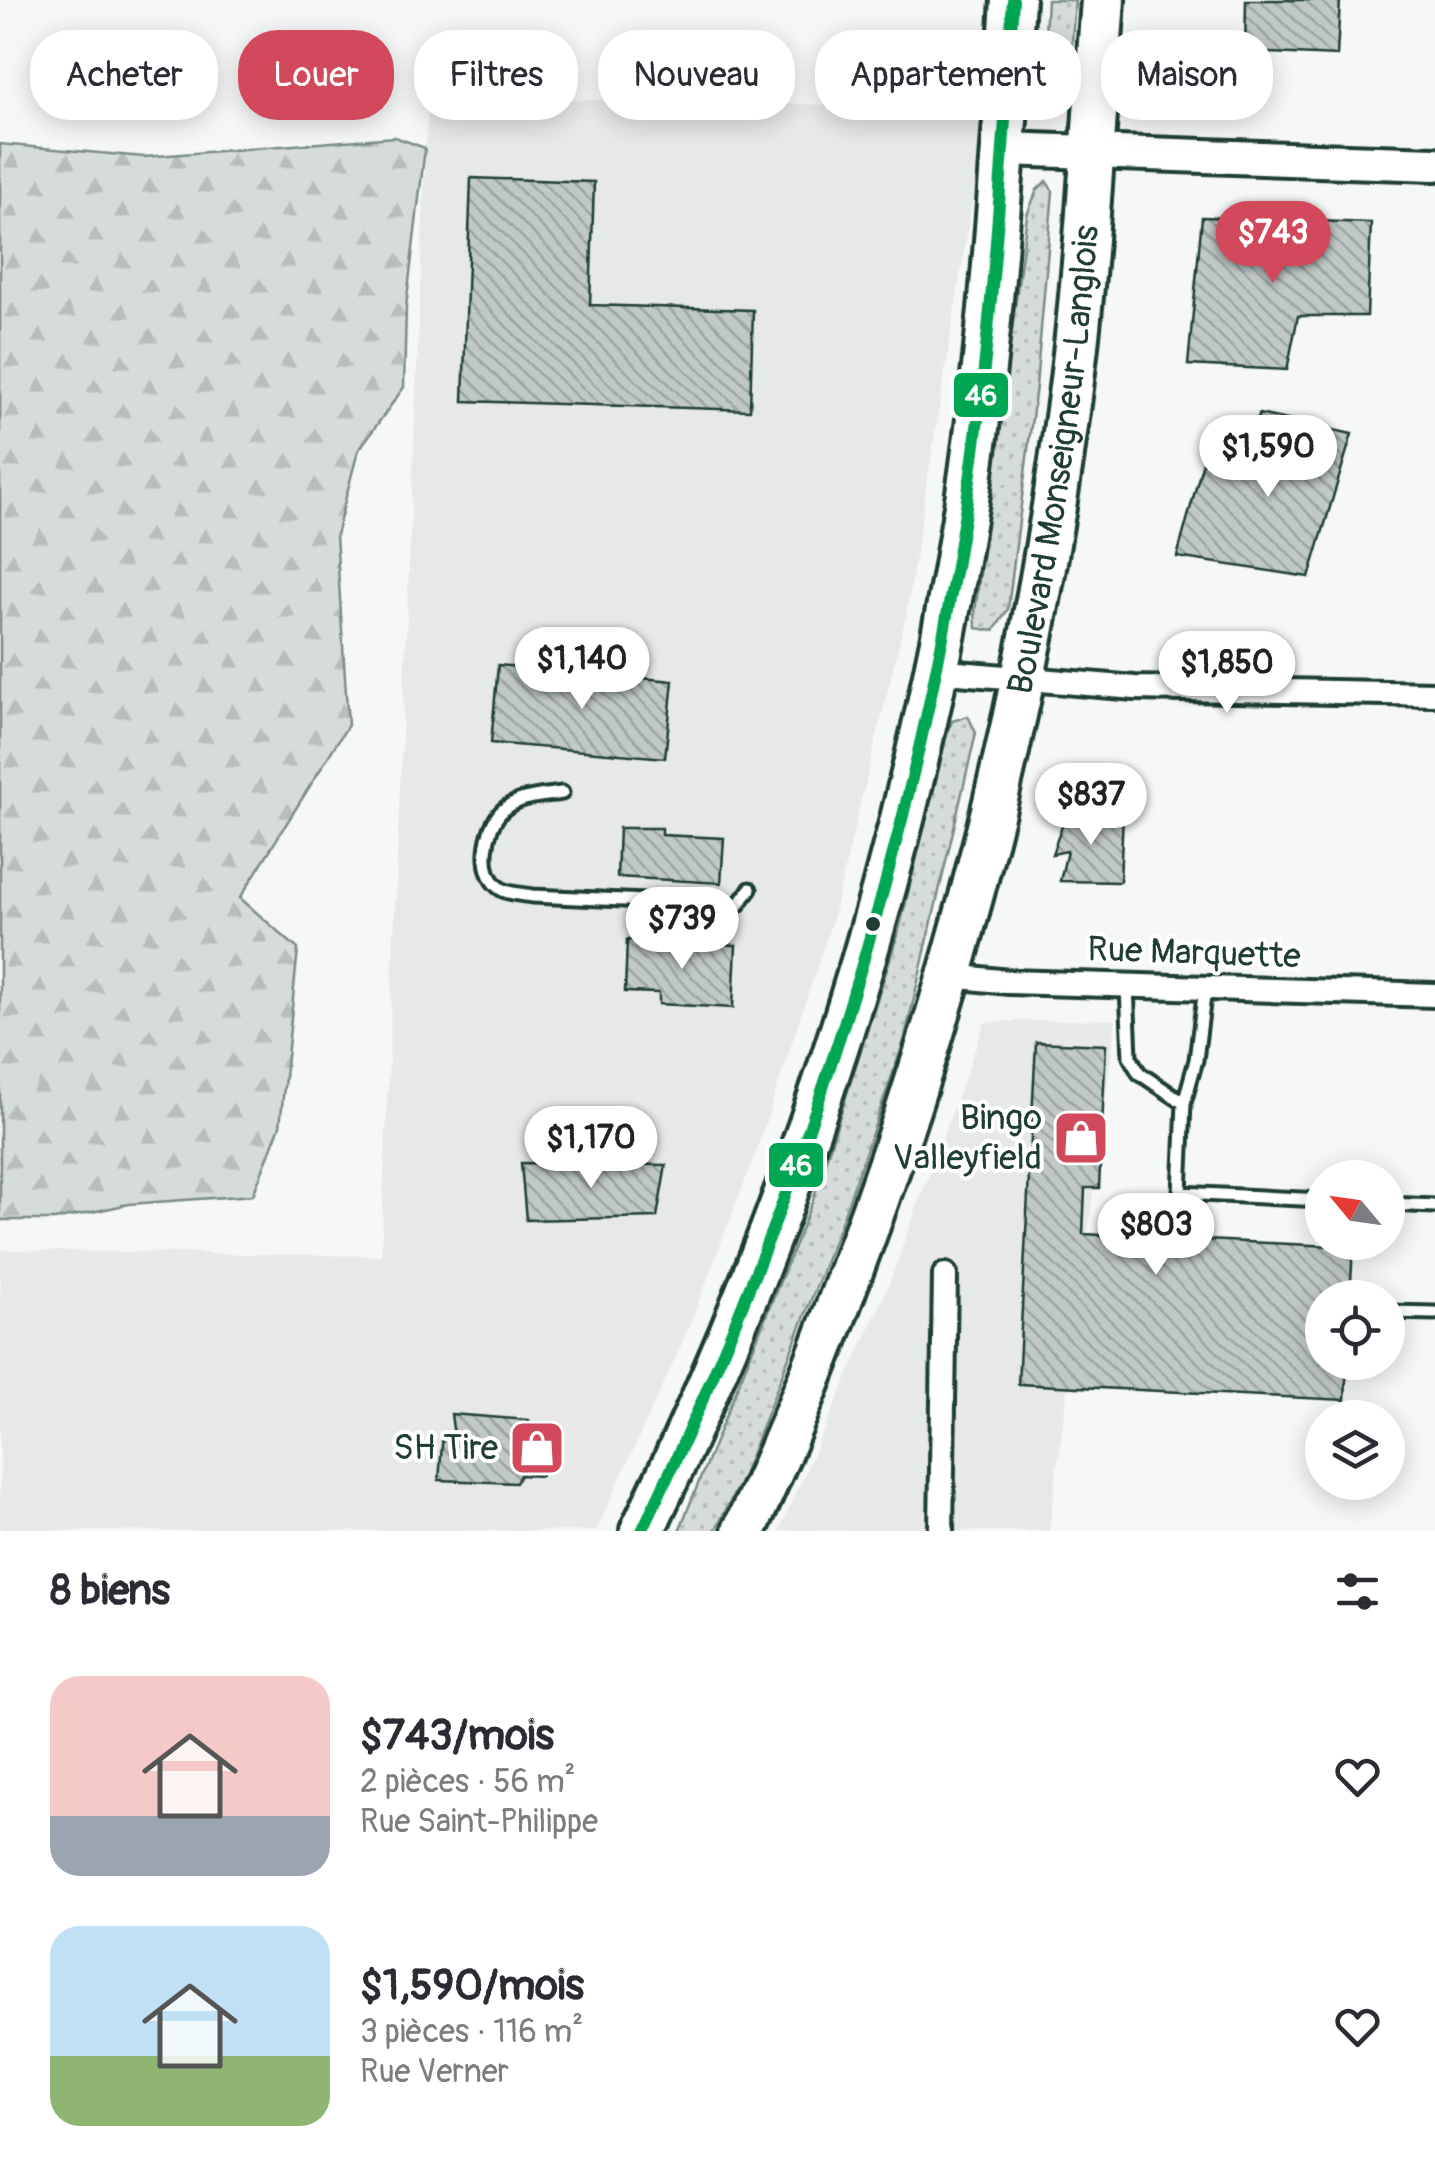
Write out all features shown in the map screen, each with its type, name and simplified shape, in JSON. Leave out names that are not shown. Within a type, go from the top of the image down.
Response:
[{"type":"highway","points":[[642,1531],[746,1295],[799,1154],[861,962],[935,671],[971,466],[1003,149],[1013,0]]},
{"type":"highway","name":"Boulevard Monseigneur-Langlois","points":[[744,1531],[840,1302],[889,1168],[952,976],[986,843],[1022,680],[1070,400],[1102,0]]},
{"type":"street","points":[[1003,149],[1435,164]]},
{"type":"street","points":[[935,671],[1135,688],[1435,694]]},
{"type":"street","name":"Rue Marquette","points":[[952,976],[1008,982],[1435,995]]},
{"type":"street","points":[[941,1531],[945,1275]]},
{"type":"lane","points":[[562,793],[522,799],[503,810],[491,828],[486,852],[488,874],[502,890],[532,896],[738,905],[750,889]]},
{"type":"lane","points":[[1127,986],[1130,1057],[1139,1073],[1184,1103]]},
{"type":"lane","points":[[1205,988],[1196,1060],[1184,1103],[1180,1193],[1305,1199]]},
{"type":"lane","points":[[1405,1205],[1435,1206]]},
{"type":"lane","points":[[1405,1312],[1435,1313]]},
{"type":"shaded area","points":[[578,100],[598,100],[598,120],[795,120],[795,104],[815,105],[815,120],[985,120],[906,615],[832,921],[756,1152],[687,1332],[596,1531],[0,1531],[0,1250],[381,1256],[427,120],[578,120]]},
{"type":"shaded area","points":[[1116,1019],[1049,1531],[779,1531],[887,1289],[985,1022]]},
{"type":"green space","points":[[1047,0],[1075,0],[1073,30],[1045,30]]},
{"type":"green space","points":[[395,137],[425,148],[406,307],[404,387],[358,451],[336,535],[348,725],[240,898],[298,949],[280,1126],[253,1195],[129,1204],[55,1220],[0,1220],[0,144],[144,157]]},
{"type":"green space","points":[[1046,181],[1053,191],[1036,386],[1008,609],[994,631],[976,628],[975,612],[1027,215],[1037,190]]},
{"type":"green space","points":[[968,716],[976,733],[904,1041],[842,1220],[742,1478],[715,1531],[679,1531],[813,1200],[898,934],[946,738],[952,721]]},
{"type":"building","points":[[1246,0],[1340,0],[1337,56],[1273,53],[1273,30],[1245,30]]},
{"type":"building","points":[[471,178],[594,182],[590,305],[753,310],[750,410],[463,401]]},
{"type":"building","points":[[1202,217],[1371,223],[1367,316],[1298,316],[1287,370],[1188,365]]},
{"type":"building","points":[[1259,414],[1352,434],[1309,577],[1177,557],[1204,458],[1242,468]]},
{"type":"building","points":[[498,665],[673,681],[665,758],[491,743]]},
{"type":"building","points":[[1123,813],[1120,882],[1060,881],[1067,851],[1052,854],[1065,817]]},
{"type":"building","points":[[619,828],[662,828],[662,835],[724,838],[721,883],[617,877]]},
{"type":"building","points":[[627,940],[736,945],[733,1008],[659,1004],[659,993],[625,992]]},
{"type":"building","points":[[1036,1042],[1106,1045],[1099,1188],[1085,1188],[1083,1234],[1305,1245],[1305,1260],[1352,1260],[1351,1280],[1305,1280],[1305,1380],[1346,1380],[1345,1400],[1018,1384]]},
{"type":"building","points":[[521,1163],[666,1165],[657,1217],[526,1220]]},
{"type":"building","points":[[451,1414],[529,1420],[524,1435],[552,1431],[541,1476],[520,1475],[516,1483],[439,1480],[443,1433],[454,1436]]},
{"type":"transit line","name":"46","points":[[642,1531],[699,1408],[799,1156],[843,1028],[915,766],[944,633],[976,438],[995,251],[1013,0]]},
{"type":"place","name":"Bingo Valleyfield","points":[[1081,1138]]},
{"type":"place","name":"SH Tire","points":[[537,1448]]}]
